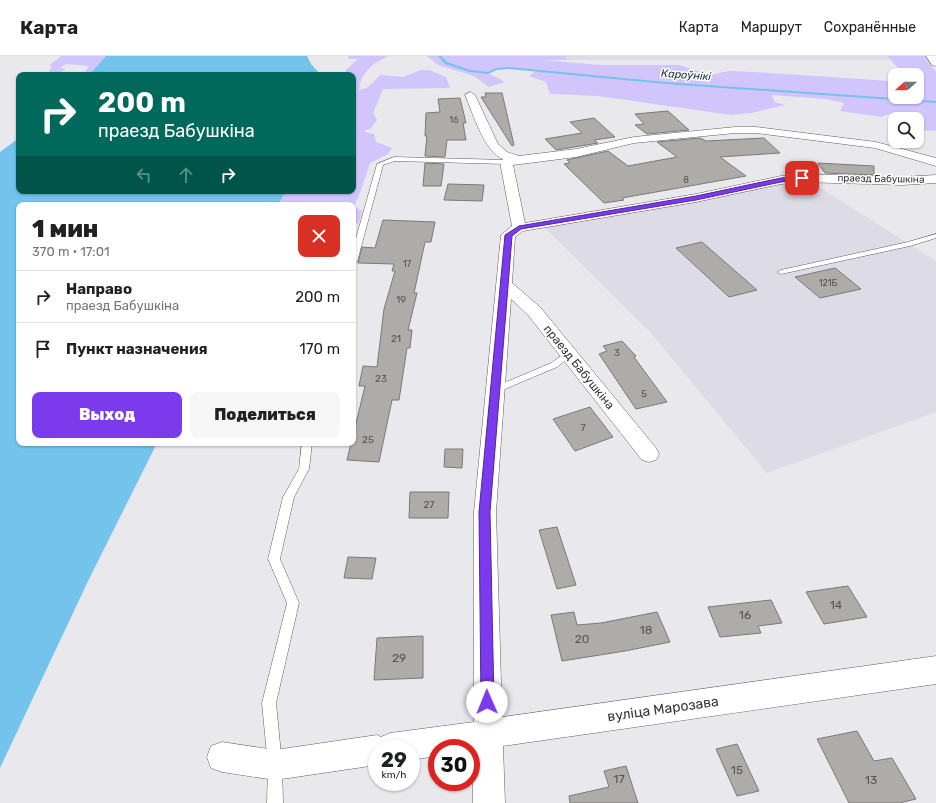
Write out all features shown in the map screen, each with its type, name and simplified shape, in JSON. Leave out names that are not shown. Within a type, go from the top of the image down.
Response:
[{"type":"street","points":[[931,56],[936,63]]},
{"type":"street","points":[[470,95],[493,146],[512,161],[576,153],[634,140],[735,130],[756,130],[876,145],[936,162]]},
{"type":"street","points":[[488,803],[485,512],[508,235],[519,228],[512,161]]},
{"type":"street","name":"праезд Бабушкіна","points":[[519,228],[696,198],[781,180],[802,178],[902,181],[936,179]]},
{"type":"street","name":"праезд Бабушкіна","points":[[504,284],[534,311],[649,454]]},
{"type":"street","name":"вуліца Марозава","points":[[420,744],[936,670]]},
{"type":"street","points":[[222,757],[275,765],[368,751]]},
{"type":"lane","points":[[356,256],[380,164],[394,159],[512,161]]},
{"type":"lane","points":[[781,272],[910,244],[936,236]]},
{"type":"lane","points":[[495,390],[554,365],[568,354]]},
{"type":"lane","points":[[275,803],[275,765],[269,703],[293,603],[274,559],[289,497],[304,469],[308,446]]},
{"type":"shaded area","points":[[61,56],[106,56],[92,72],[85,72],[89,66],[66,64],[60,68],[66,69],[61,72],[50,72],[52,67],[49,66]]},
{"type":"shaded area","points":[[348,56],[389,56],[373,65],[365,73],[359,90],[367,88],[380,75],[403,77],[421,70],[429,70],[446,77],[450,88],[383,89],[373,113],[377,120],[370,129],[365,130],[365,132],[374,134],[376,142],[392,148],[388,154],[370,163],[356,202],[280,202],[284,194],[356,194],[356,72],[346,72],[346,70],[358,59],[349,59]]},
{"type":"shaded area","points":[[427,56],[566,56],[567,60],[542,60],[601,65],[679,65],[710,75],[729,71],[888,81],[888,104],[924,104],[924,68],[898,68],[887,56],[924,56],[936,72],[936,131],[924,130],[924,112],[888,112],[888,114],[881,117],[840,111],[844,103],[826,99],[772,95],[774,102],[785,105],[752,113],[731,115],[598,96],[550,94],[546,82],[529,76],[536,71],[517,68],[493,70],[488,73],[505,82],[489,87],[474,76],[438,65]]},
{"type":"shaded area","points":[[566,56],[887,56],[890,60],[567,60]]},
{"type":"shaded area","points":[[793,182],[814,184],[936,261],[936,412],[767,473],[651,333],[544,227],[699,201]]},
{"type":"shaded area","points":[[356,207],[362,211],[359,223],[356,224]]},
{"type":"water","points":[[106,56],[307,56],[311,64],[318,72],[92,72]]},
{"type":"water","points":[[16,140],[16,194],[284,194],[280,202],[16,202],[16,446],[156,446],[89,579],[0,768],[0,152]]},
{"type":"building","points":[[485,93],[502,93],[514,145],[512,146],[481,97],[486,97]]},
{"type":"building","points":[[460,98],[466,123],[463,123],[466,140],[447,140],[445,157],[425,156],[427,136],[425,136],[426,113],[440,112],[438,99]]},
{"type":"building","points":[[668,111],[689,130],[647,134],[635,125],[644,124],[635,114]]},
{"type":"building","points":[[594,118],[615,137],[594,140],[598,143],[556,150],[545,139],[582,133],[570,122]]},
{"type":"building","points":[[700,138],[706,141],[764,138],[780,153],[720,157],[746,176],[622,198],[624,200],[604,203],[564,164],[570,163],[567,160],[608,151],[628,166],[677,157],[657,142]]},
{"type":"building","points":[[425,163],[444,164],[441,186],[423,186]]},
{"type":"building","points":[[818,163],[874,166],[874,175],[825,173]]},
{"type":"building","points":[[448,184],[484,185],[482,201],[444,200]]},
{"type":"building","points":[[383,220],[435,222],[431,242],[425,242],[414,293],[417,293],[408,330],[412,330],[410,348],[407,348],[399,400],[392,400],[379,462],[347,460],[350,446],[356,446],[356,424],[365,386],[359,386],[363,366],[377,367],[384,309],[395,271],[392,271],[394,264],[358,263],[362,247],[375,248]]},
{"type":"building","points":[[702,242],[757,290],[729,297],[676,248]]},
{"type":"building","points":[[835,268],[861,289],[820,298],[795,277]]},
{"type":"building","points":[[622,341],[636,356],[634,357],[667,402],[636,409],[599,354],[607,351],[603,346]]},
{"type":"building","points":[[590,407],[613,437],[575,451],[553,419]]},
{"type":"building","points":[[445,449],[463,449],[462,468],[444,467]]},
{"type":"building","points":[[410,492],[449,492],[448,518],[409,518]]},
{"type":"building","points":[[557,527],[576,585],[557,589],[539,530]]},
{"type":"building","points":[[348,557],[376,558],[372,579],[344,578]]},
{"type":"building","points":[[848,586],[867,617],[824,624],[806,592]]},
{"type":"building","points":[[771,600],[782,623],[758,626],[761,633],[720,637],[708,607]]},
{"type":"building","points":[[574,612],[577,625],[601,623],[657,612],[670,642],[562,661],[551,615]]},
{"type":"building","points":[[423,636],[423,678],[374,680],[377,638]]},
{"type":"building","points":[[857,731],[874,761],[892,758],[916,799],[899,803],[849,803],[817,739]]},
{"type":"building","points":[[737,744],[759,791],[737,796],[716,749]]},
{"type":"building","points":[[626,766],[638,803],[570,803],[569,796],[609,787],[604,771]]},
{"type":"waterway","name":"Кароўнікі","points":[[439,56],[446,63],[470,71],[488,73],[496,69],[509,68],[665,83],[936,102]]},
{"type":"route","points":[[487,702],[485,512],[508,235],[519,228],[696,198],[781,180],[802,178]]}]
